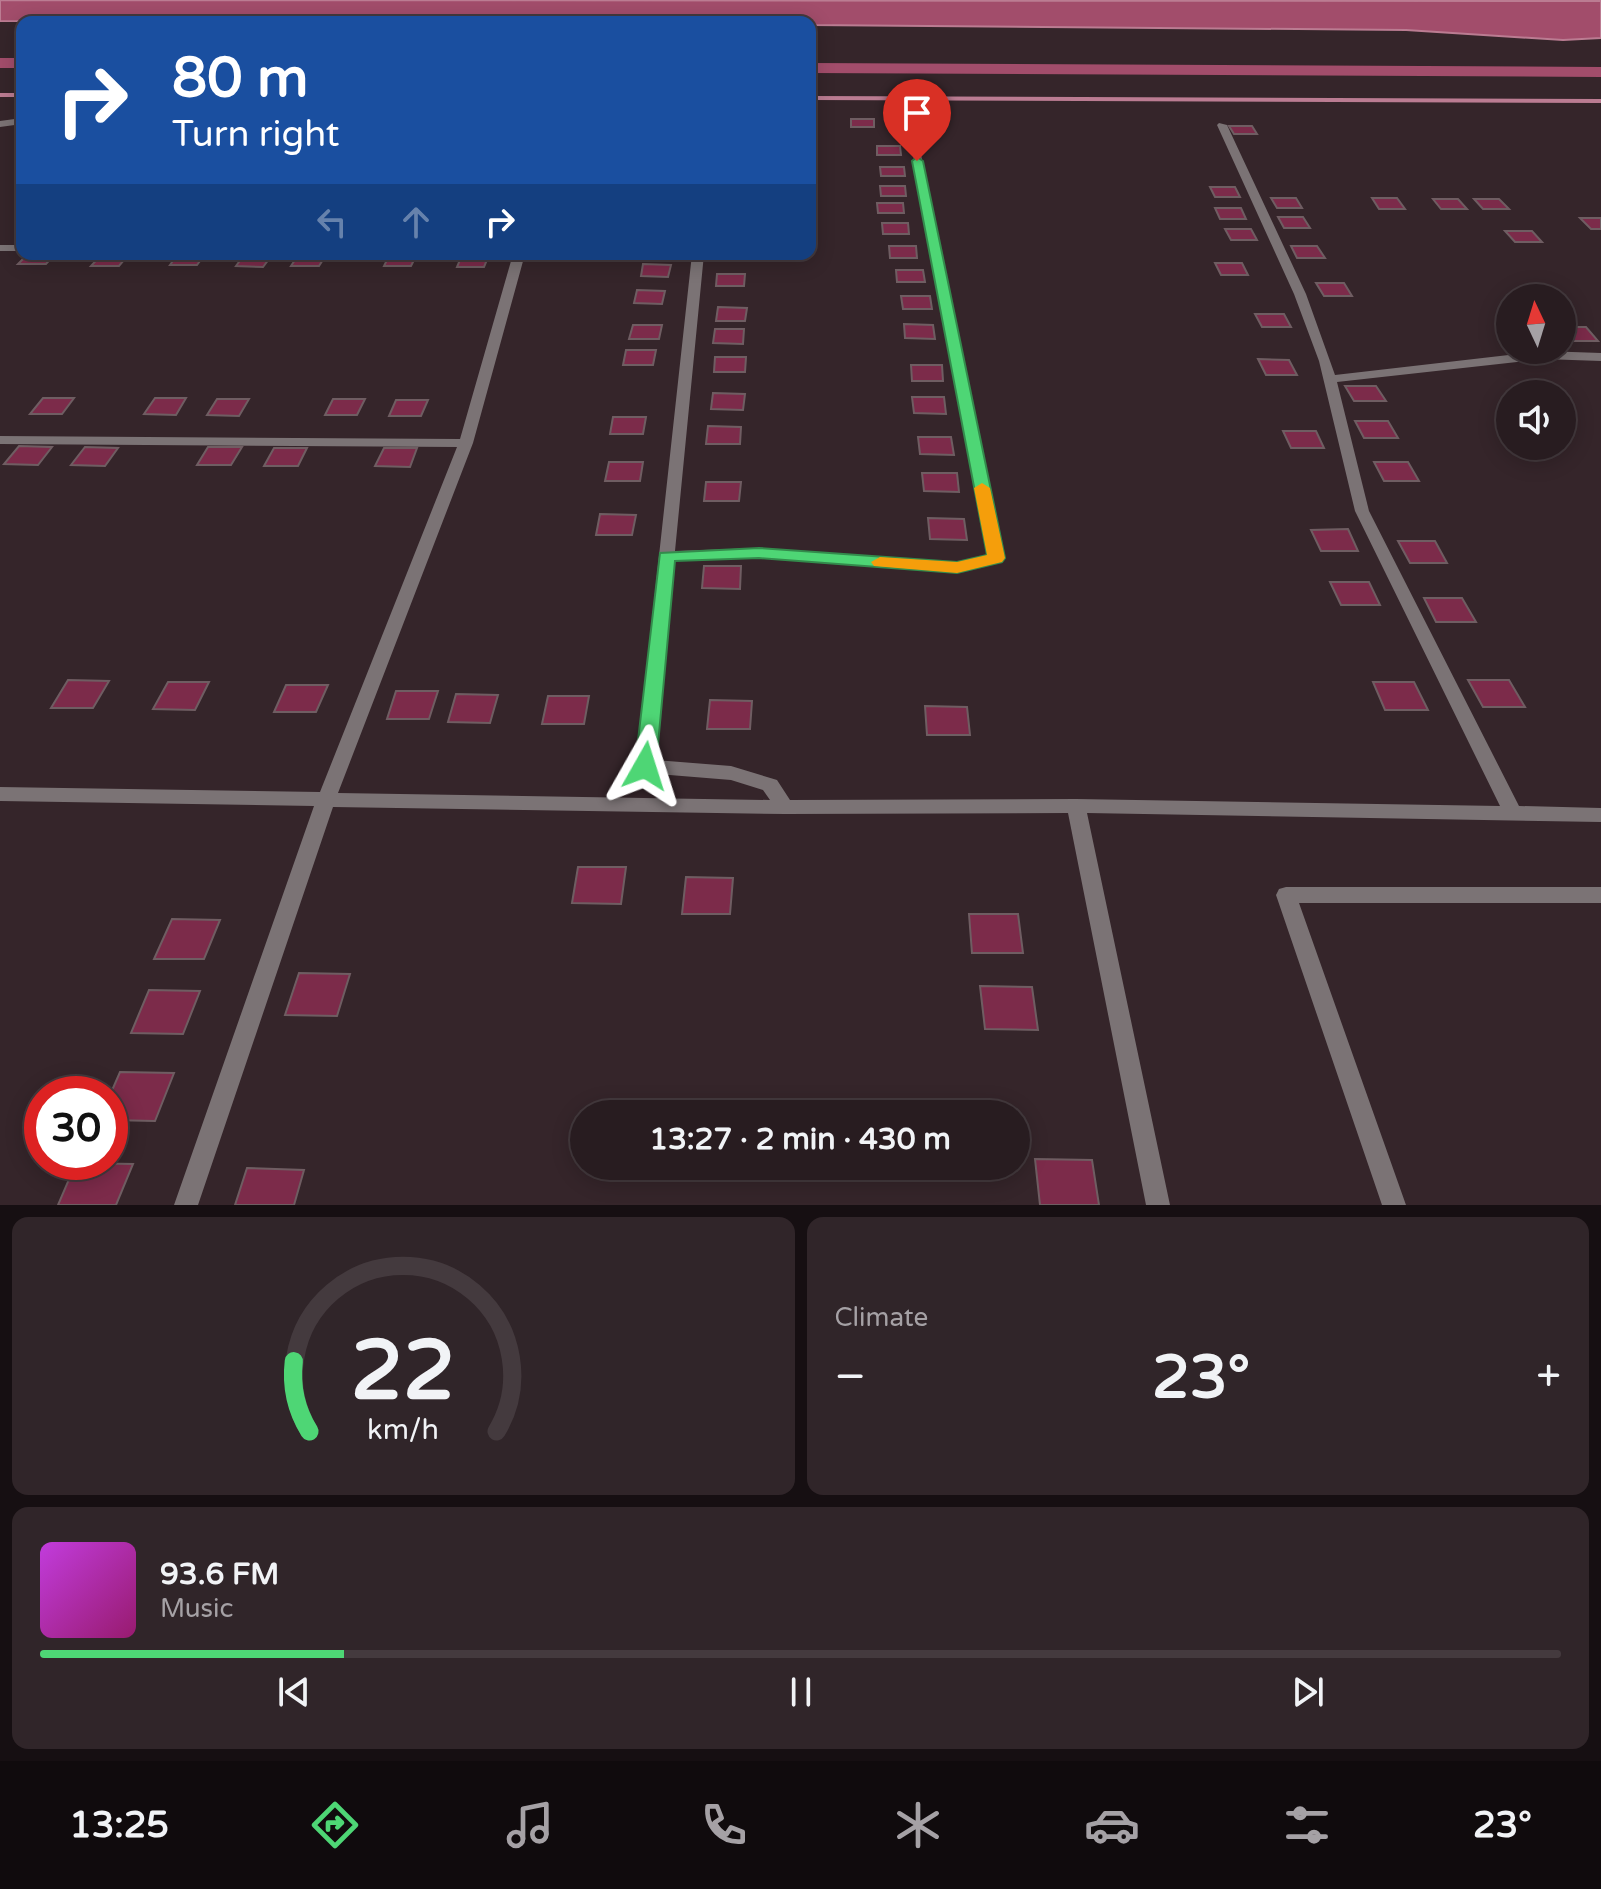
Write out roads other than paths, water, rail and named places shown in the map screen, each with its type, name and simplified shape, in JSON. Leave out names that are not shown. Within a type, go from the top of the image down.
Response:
[{"type":"street","points":[[1222,125],[1300,294],[1330,379],[1362,511],[1513,814]]},
{"type":"street","points":[[667,556],[759,553],[957,568],[996,558],[911,130]]},
{"type":"street","points":[[186,1205],[326,800],[466,443],[517,260]]},
{"type":"street","points":[[697,260],[645,766],[744,777],[770,785],[785,807]]},
{"type":"street","points":[[1330,379],[1543,355],[1601,357]]},
{"type":"street","points":[[0,440],[466,443]]},
{"type":"street","points":[[0,794],[785,807],[1076,806],[1601,815]]},
{"type":"street","points":[[1076,806],[1158,1205]]},
{"type":"street","points":[[1394,1205],[1286,895],[1601,895]]},
{"type":"waterway","points":[[0,63],[16,63]]},
{"type":"waterway","points":[[816,68],[1601,72]]},
{"type":"waterway","points":[[0,95],[16,95]]},
{"type":"waterway","points":[[816,98],[1601,101]]}]
